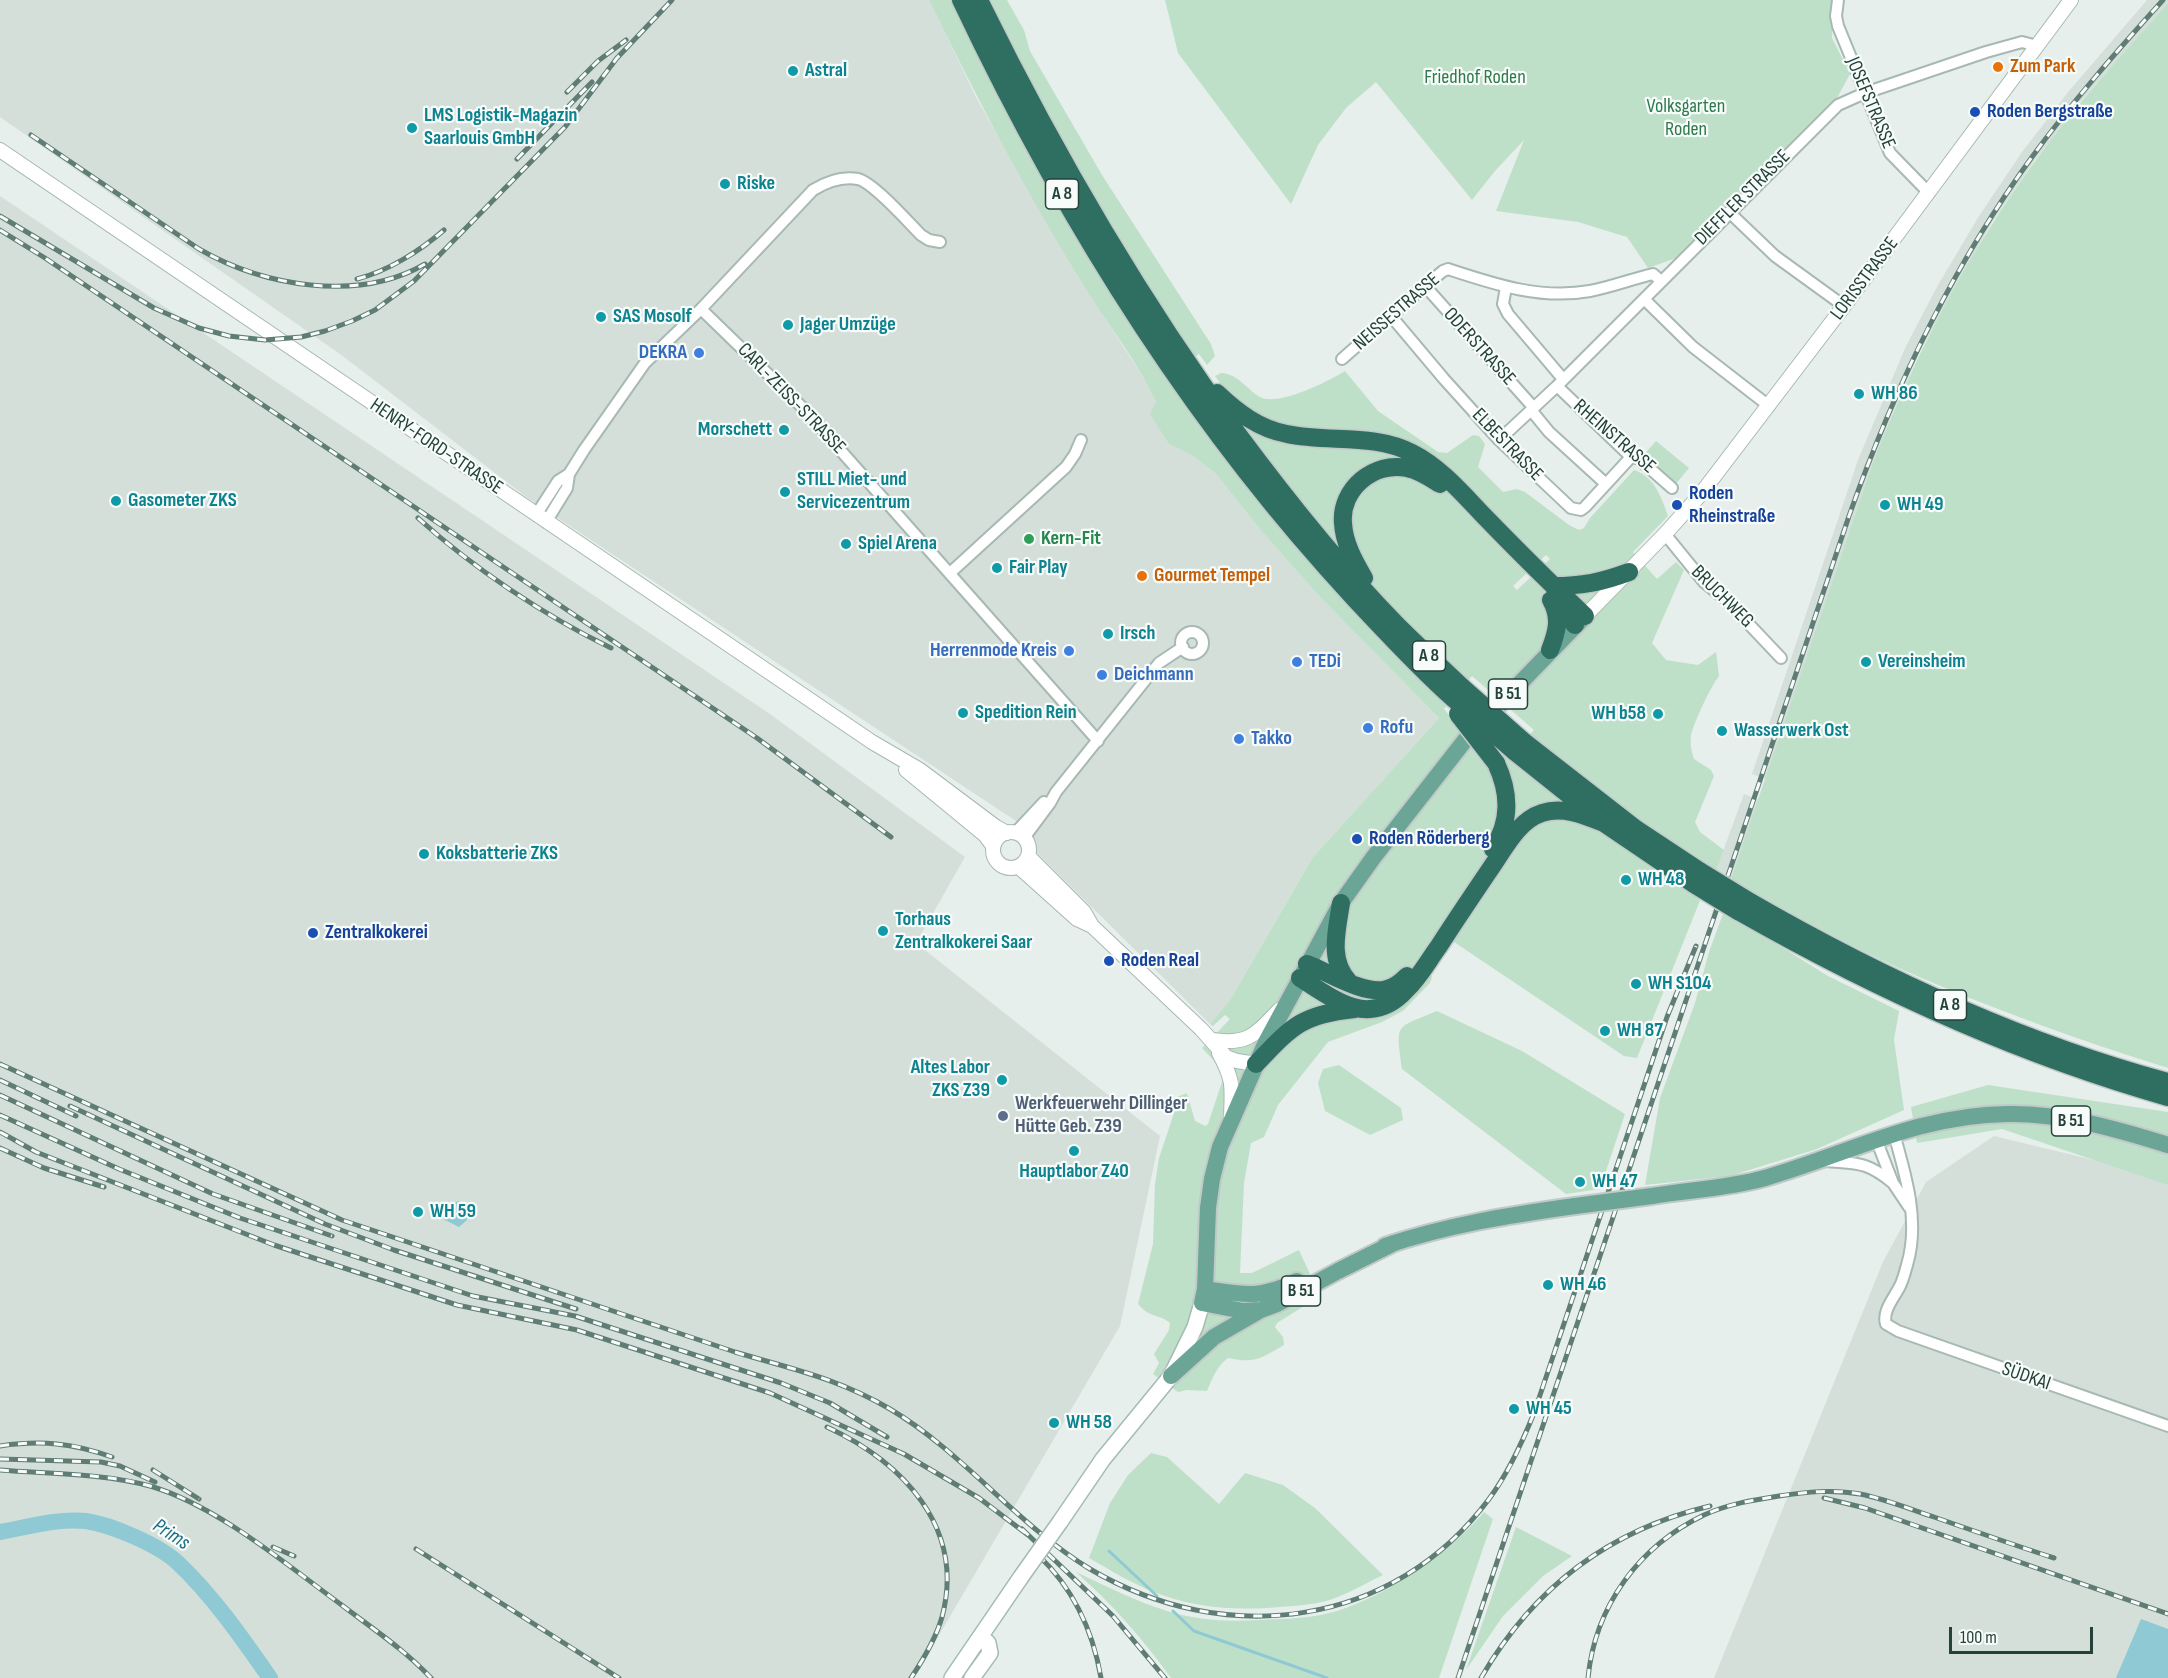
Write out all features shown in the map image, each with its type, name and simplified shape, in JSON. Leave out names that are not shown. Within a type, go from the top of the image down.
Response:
[{"type":"highway","name":"A 8","points":[[961,0],[998,76],[1069,206],[1113,279],[1184,365],[1290,502],[1455,696]]},
{"type":"highway","name":"A 8","points":[[979,0],[1007,58],[1077,187],[1126,271],[1164,328],[1184,365]]},
{"type":"highway","name":"A 8","points":[[1207,397],[1266,495],[1329,570],[1432,679],[1519,746],[1618,816],[1697,878]]},
{"type":"highway","points":[[1207,397],[1264,427],[1284,434],[1374,440],[1414,453],[1448,480],[1550,590],[1558,623],[1550,650]]},
{"type":"highway","points":[[1396,624],[1355,563],[1347,544],[1342,522],[1347,500],[1356,484],[1377,470],[1392,467],[1407,468],[1425,474],[1442,486],[1580,620]]},
{"type":"highway","points":[[1550,590],[1594,583],[1629,572]]},
{"type":"highway","points":[[1304,971],[1372,990],[1386,990],[1396,986],[1406,978],[1500,837],[1508,804],[1506,789],[1496,763],[1455,696]]},
{"type":"highway","name":"A 8","points":[[1519,746],[1604,823],[1855,975],[1957,1023],[2077,1068],[2168,1096]]},
{"type":"highway","points":[[1256,1064],[1282,1036],[1296,1025],[1323,1013],[1357,1008],[1371,1009],[1394,1001],[1411,985],[1509,840],[1529,820],[1540,813],[1554,811],[1581,814],[1604,823]]},
{"type":"highway","points":[[1341,903],[1335,950],[1342,975],[1349,982]]},
{"type":"highway","name":"A 8","points":[[1741,905],[1962,1010],[2081,1055],[2168,1082]]},
{"type":"highway","points":[[1304,971],[1339,1001],[1357,1008]]},
{"type":"main road","name":"B 51","points":[[1204,1296],[1212,1179],[1220,1147],[1256,1064],[1285,1005],[1341,903],[1373,858],[1466,739],[1580,620]]},
{"type":"main road","name":"B 51","points":[[1204,1296],[1264,1295],[1348,1259],[1394,1243],[1480,1220],[1755,1180],[1927,1123],[1944,1120],[2007,1114],[2058,1119],[2092,1125],[2168,1145]]},
{"type":"main road","name":"B 51","points":[[1204,1296],[1243,1311],[1261,1310],[1277,1304],[1338,1270],[1394,1243]]},
{"type":"main road","points":[[1171,1376],[1195,1327],[1204,1296]]},
{"type":"main road","points":[[951,1678],[1103,1459],[1171,1376],[1214,1338],[1261,1310]]},
{"type":"main road","points":[[972,1678],[990,1653],[988,1642],[981,1636]]},
{"type":"street","name":"JOSEFSTRASSE","points":[[1838,0],[1836,16],[1838,26],[1890,153],[1929,193]]},
{"type":"street","name":"LORISSTRASSE","points":[[1580,620],[1629,572],[1700,495],[1929,193],[2071,0]]},
{"type":"street","name":"DIEFFLER STRASSE","points":[[1500,440],[1560,383],[1827,114],[1845,101],[1864,93],[2022,42],[2037,46]]},
{"type":"street","name":"HENRY-FORD-STRASSE","points":[[0,150],[872,742],[920,770],[996,828],[1015,835]]},
{"type":"street","points":[[541,518],[558,480],[569,474],[645,363],[701,309],[806,196],[822,184],[833,180],[859,179],[866,182],[921,235],[929,240],[940,242]]},
{"type":"street","points":[[1730,212],[1776,256],[1844,306]]},
{"type":"street","name":"NEISSESTRASSE","points":[[1342,359],[1425,286],[1448,269],[1506,287],[1559,294],[1590,291],[1653,274],[1661,281]]},
{"type":"street","name":"ODERSTRASSE","points":[[1425,286],[1533,409],[1557,440],[1606,484]]},
{"type":"street","name":"RHEINSTRASSE","points":[[1506,287],[1503,304],[1508,314],[1560,383],[1631,457],[1638,458],[1672,488]]},
{"type":"street","points":[[1644,299],[1693,347],[1770,405]]},
{"type":"street","name":"CARL-ZEISS-STRASSE","points":[[701,309],[802,408],[1098,741]]},
{"type":"street","name":"ELBESTRASSE","points":[[1391,316],[1443,379],[1500,440],[1571,508],[1581,510],[1585,507],[1631,457]]},
{"type":"street","points":[[950,573],[1066,467],[1081,440]]},
{"type":"street","name":"BRUCHWEG","points":[[1665,534],[1704,582],[1726,600],[1781,658]]},
{"type":"street","points":[[1024,861],[1008,868],[998,864],[993,855],[993,846],[998,837],[1015,835],[1050,803],[1056,792],[1159,663],[1183,647]]},
{"type":"street","name":"HENRY-FORD-STRASSE","points":[[872,742],[986,835],[993,846]]},
{"type":"street","points":[[1015,835],[1028,847],[1024,861]]},
{"type":"street","points":[[1024,861],[1084,912],[1092,926],[1212,1040],[1226,1057],[1256,1064]]},
{"type":"street","points":[[1212,1040],[1242,1041],[1264,1026],[1285,1005]]},
{"type":"street","points":[[1212,1040],[1230,1074],[1231,1120]]},
{"type":"street","points":[[1894,1134],[1909,1195],[1909,1207]]},
{"type":"street","points":[[1876,1140],[1893,1183],[1909,1207]]},
{"type":"street","points":[[1820,1160],[1861,1163],[1882,1174],[1893,1183]]},
{"type":"street","name":"SÜDKAI","points":[[1909,1207],[1912,1224],[1911,1250],[1901,1284],[1886,1311],[1884,1318],[1886,1324],[1908,1335],[2168,1426]]},
{"type":"shaded area","points":[[0,0],[929,0],[977,99],[1079,278],[1147,383],[1156,402],[1169,444],[1193,456],[1216,474],[1258,527],[1318,595],[1439,718],[1313,857],[1230,1000],[1210,1024],[1037,853],[1030,834],[1016,821],[529,499],[340,354],[0,117]]},
{"type":"shaded area","points":[[2147,0],[2168,0],[2168,3],[2081,101],[2035,160],[1991,224],[1920,351],[1872,465],[1766,779],[1752,774],[1858,460],[1906,346],[1938,285],[1979,216],[2022,152],[2069,91]]},
{"type":"shaded area","points":[[0,196],[770,714],[965,857],[916,943],[1160,1136],[1120,1326],[914,1678],[0,1678]]},
{"type":"shaded area","points":[[1744,794],[1760,800],[1731,879],[1715,873]]},
{"type":"shaded area","points":[[1994,1136],[2168,1178],[2168,1678],[1714,1678],[1883,1262],[1926,1182]]},
{"type":"green space","points":[[929,0],[1007,0],[1024,30],[1030,51],[1102,175],[1211,344],[1215,356],[1207,365],[1199,354],[1166,378],[1189,409],[1222,386],[1215,376],[1221,373],[1238,379],[1260,397],[1279,399],[1303,392],[1345,371],[1378,411],[1438,452],[1447,453],[1473,435],[1479,436],[1485,444],[1478,467],[1503,492],[1517,489],[1525,492],[1579,530],[1584,528],[1590,518],[1634,470],[1641,473],[1656,488],[1668,516],[1633,552],[1657,579],[1676,562],[1684,570],[1652,643],[1666,660],[1698,665],[1716,652],[1719,676],[1696,721],[1691,735],[1691,750],[1694,759],[1711,770],[1714,776],[1695,822],[1700,832],[1724,850],[1715,873],[1701,898],[1637,1058],[1624,1056],[1454,942],[1430,973],[1432,977],[1430,983],[1403,1011],[1382,1022],[1328,1042],[1278,1105],[1264,1137],[1251,1143],[1244,1183],[1240,1273],[1252,1273],[1299,1250],[1320,1296],[1277,1323],[1275,1327],[1283,1337],[1284,1345],[1258,1359],[1228,1358],[1218,1369],[1207,1391],[1178,1392],[1153,1374],[1159,1363],[1154,1354],[1169,1330],[1170,1323],[1147,1312],[1138,1304],[1153,1244],[1155,1184],[1159,1158],[1177,1104],[1177,1097],[1187,1093],[1195,1121],[1205,1126],[1208,1124],[1223,1079],[1219,1066],[1202,1048],[1230,1019],[1225,1015],[1213,1026],[1210,1024],[1230,1000],[1313,857],[1439,718],[1318,595],[1258,527],[1216,474],[1193,456],[1169,444],[1150,414],[1156,402],[1148,386],[1039,210]],"holes":[[[1546,555],[1550,559],[1517,590],[1513,586]],[[1472,676],[1534,730],[1514,751],[1496,763],[1476,747],[1444,709]]]},
{"type":"green space","points":[[1165,0],[1834,0],[1832,38],[1850,74],[1837,98],[1679,257],[1648,268],[1627,237],[1578,222],[1496,211],[1524,140],[1472,200],[1376,82],[1346,108],[1318,145],[1291,204],[1178,53]]},
{"type":"green space","points":[[2168,3],[2168,1068],[2034,1023],[1903,970],[1826,932],[1731,879],[1872,465],[1924,346],[1987,232],[2036,160],[2083,99]]},
{"type":"green space","points":[[1656,441],[1689,468],[1675,485],[1642,457]]},
{"type":"green space","points":[[1724,911],[1828,976],[1899,1011],[1894,1040],[1904,1110],[1817,1149],[1730,1176],[1645,1185],[1660,1098],[1695,1003],[1709,952]]},
{"type":"green space","points":[[1437,1011],[1522,1051],[1625,1114],[1600,1189],[1566,1194],[1402,1069],[1399,1043],[1401,1029]]},
{"type":"green space","points":[[1339,1065],[1401,1108],[1403,1120],[1370,1135],[1325,1111],[1318,1083],[1323,1069]]},
{"type":"green space","points":[[1988,1085],[2168,1112],[2168,1185],[2002,1129],[1917,1143],[1911,1107]]},
{"type":"green space","points":[[1151,1453],[1167,1457],[1219,1504],[1245,1473],[1283,1485],[1315,1508],[1383,1575],[1344,1595],[1324,1601],[1294,1606],[1247,1609],[1184,1602],[1154,1592],[1129,1580],[1089,1558],[1110,1503],[1128,1475]]},
{"type":"green space","points":[[1484,1512],[1493,1519],[1439,1678],[1171,1678],[1126,1622],[1076,1572],[1144,1603],[1189,1616],[1235,1621],[1321,1615],[1365,1600],[1410,1576],[1451,1545]]},
{"type":"green space","points":[[1516,1527],[1572,1556],[1543,1576],[1503,1616],[1466,1670]]},
{"type":"water","points":[[459,1201],[466,1208],[467,1220],[459,1227],[443,1219],[447,1205]]},
{"type":"water","points":[[2141,1619],[2168,1629],[2168,1678],[2116,1678]]},
{"type":"waterway","name":"Prims","points":[[0,1532],[54,1522],[86,1521],[109,1527],[159,1549],[178,1563],[203,1589],[270,1678]]},
{"type":"waterway","points":[[1109,1551],[1157,1596]]},
{"type":"waterway","points":[[1173,1611],[1194,1631],[1327,1678]]},
{"type":"railway","points":[[0,216],[154,308],[199,328],[229,336],[265,340],[301,337],[325,331],[375,310],[414,281],[565,127],[617,58],[672,0]]},
{"type":"railway","points":[[1458,1678],[1849,516],[1885,421],[1927,330],[1951,285],[2003,199],[2063,116],[2163,0]]},
{"type":"railway","points":[[567,92],[598,61],[626,40]]},
{"type":"railway","points":[[517,159],[592,82]]},
{"type":"railway","points":[[31,135],[199,249],[224,262],[252,272],[311,285],[341,286],[370,283],[399,276],[425,264]]},
{"type":"railway","points":[[0,230],[45,258],[757,738],[891,837]]},
{"type":"railway","points":[[357,279],[380,271],[403,259],[444,230]]},
{"type":"railway","points":[[418,518],[439,537],[510,590],[611,648]]},
{"type":"railway","points":[[735,1352],[833,1382],[890,1409],[942,1446],[1063,1551],[1090,1569],[1142,1594],[1196,1610],[1250,1616],[1304,1612],[1356,1599],[1405,1576],[1450,1542],[1489,1499],[1514,1457],[1534,1413],[1667,1017],[1696,946]]},
{"type":"railway","points":[[0,1064],[342,1220],[744,1355]]},
{"type":"railway","points":[[0,1080],[76,1116]]},
{"type":"railway","points":[[0,1095],[213,1194],[332,1236]]},
{"type":"railway","points":[[70,1106],[325,1224],[394,1250],[576,1309]]},
{"type":"railway","points":[[0,1115],[119,1169],[240,1218],[473,1296],[575,1316],[781,1383],[830,1403],[887,1437]]},
{"type":"railway","points":[[0,1132],[36,1152],[274,1245],[457,1305],[577,1330],[770,1393],[904,1454],[979,1498],[1028,1535]]},
{"type":"railway","points":[[0,1148],[44,1168],[104,1187]]},
{"type":"railway","points":[[827,1427],[880,1459],[903,1479],[922,1501],[936,1527],[945,1554],[947,1584],[942,1617],[929,1649],[911,1678]]},
{"type":"railway","points":[[0,1446],[30,1443],[57,1444],[112,1457]]},
{"type":"railway","points":[[0,1459],[101,1462],[120,1466],[155,1482]]},
{"type":"railway","points":[[0,1470],[94,1476],[132,1482],[175,1495],[200,1507],[250,1538],[298,1573],[400,1649],[431,1678]]},
{"type":"railway","points":[[153,1470],[199,1499]]},
{"type":"railway","points":[[1588,1678],[1592,1652],[1600,1627],[1624,1581],[1659,1543],[1704,1515],[1731,1505],[1809,1492],[1830,1491],[1860,1494],[1897,1504],[2054,1558]]},
{"type":"railway","points":[[1824,1498],[1865,1508],[2168,1614]]},
{"type":"railway","points":[[1481,1678],[1525,1617],[1550,1590],[1577,1567],[1607,1547],[1639,1530],[1710,1506]]},
{"type":"railway","points":[[1022,1529],[1113,1616],[1165,1678]]},
{"type":"railway","points":[[273,1547],[294,1556]]},
{"type":"railway","points":[[416,1549],[619,1678]]},
{"type":"railway","points":[[1038,1555],[1061,1582],[1080,1611],[1093,1644],[1101,1678]]},
{"type":"place","name":"Zum Park","points":[[1998,67]]},
{"type":"place","name":"Astral","points":[[793,71]]},
{"type":"place","name":"Roden Bergstraße","points":[[1975,112]]},
{"type":"place","name":"LMS Logistik-Magazin Saarlouis GmbH","points":[[412,128]]},
{"type":"place","name":"Riske","points":[[725,184]]},
{"type":"place","name":"SAS Mosolf","points":[[601,317]]},
{"type":"place","name":"Jager Umzüge","points":[[788,325]]},
{"type":"place","name":"DEKRA","points":[[699,353]]},
{"type":"place","name":"WH 86","points":[[1859,394]]},
{"type":"place","name":"Morschett","points":[[784,430]]},
{"type":"place","name":"STILL Miet- und Servicezentrum","points":[[785,492]]},
{"type":"place","name":"Gasometer ZKS","points":[[116,501]]},
{"type":"place","name":"Roden Rheinstraße","points":[[1677,505]]},
{"type":"place","name":"WH 49","points":[[1885,505]]},
{"type":"place","name":"Kern-Fit","points":[[1029,539]]},
{"type":"place","name":"Spiel Arena","points":[[846,544]]},
{"type":"place","name":"Fair Play","points":[[997,568]]},
{"type":"place","name":"Gourmet Tempel","points":[[1142,576]]},
{"type":"place","name":"Irsch","points":[[1108,634]]},
{"type":"place","name":"Herrenmode Kreis","points":[[1069,651]]},
{"type":"place","name":"TEDi","points":[[1297,662]]},
{"type":"place","name":"Vereinsheim","points":[[1866,662]]},
{"type":"place","name":"Deichmann","points":[[1102,675]]},
{"type":"place","name":"Spedition Rein","points":[[963,713]]},
{"type":"place","name":"WH b58","points":[[1658,714]]},
{"type":"place","name":"Rofu","points":[[1368,728]]},
{"type":"place","name":"Wasserwerk Ost","points":[[1722,731]]},
{"type":"place","name":"Takko","points":[[1239,739]]},
{"type":"place","name":"Roden Röderberg","points":[[1357,839]]},
{"type":"place","name":"Koksbatterie ZKS","points":[[424,854]]},
{"type":"place","name":"WH 48","points":[[1626,880]]},
{"type":"place","name":"Torhaus Zentralkokerei Saar","points":[[883,931]]},
{"type":"place","name":"Zentralkokerei","points":[[313,933]]},
{"type":"place","name":"Roden Real","points":[[1109,961]]},
{"type":"place","name":"WH S104","points":[[1636,984]]},
{"type":"place","name":"WH 87","points":[[1605,1031]]},
{"type":"place","name":"Altes Labor ZKS Z39","points":[[1002,1080]]},
{"type":"place","name":"Werkfeuerwehr Dillinger Hütte Geb. Z39","points":[[1003,1116]]},
{"type":"place","name":"Hauptlabor Z40","points":[[1074,1151]]},
{"type":"place","name":"WH 47","points":[[1580,1182]]},
{"type":"place","name":"WH 59","points":[[418,1212]]},
{"type":"place","name":"WH 46","points":[[1548,1285]]},
{"type":"place","name":"WH 45","points":[[1514,1409]]},
{"type":"place","name":"WH 58","points":[[1054,1423]]},
{"type":"park label","name":"Friedhof Roden","points":[[1475,78]]},
{"type":"park label","name":"Volksgarten Roden","points":[[1686,118]]}]
